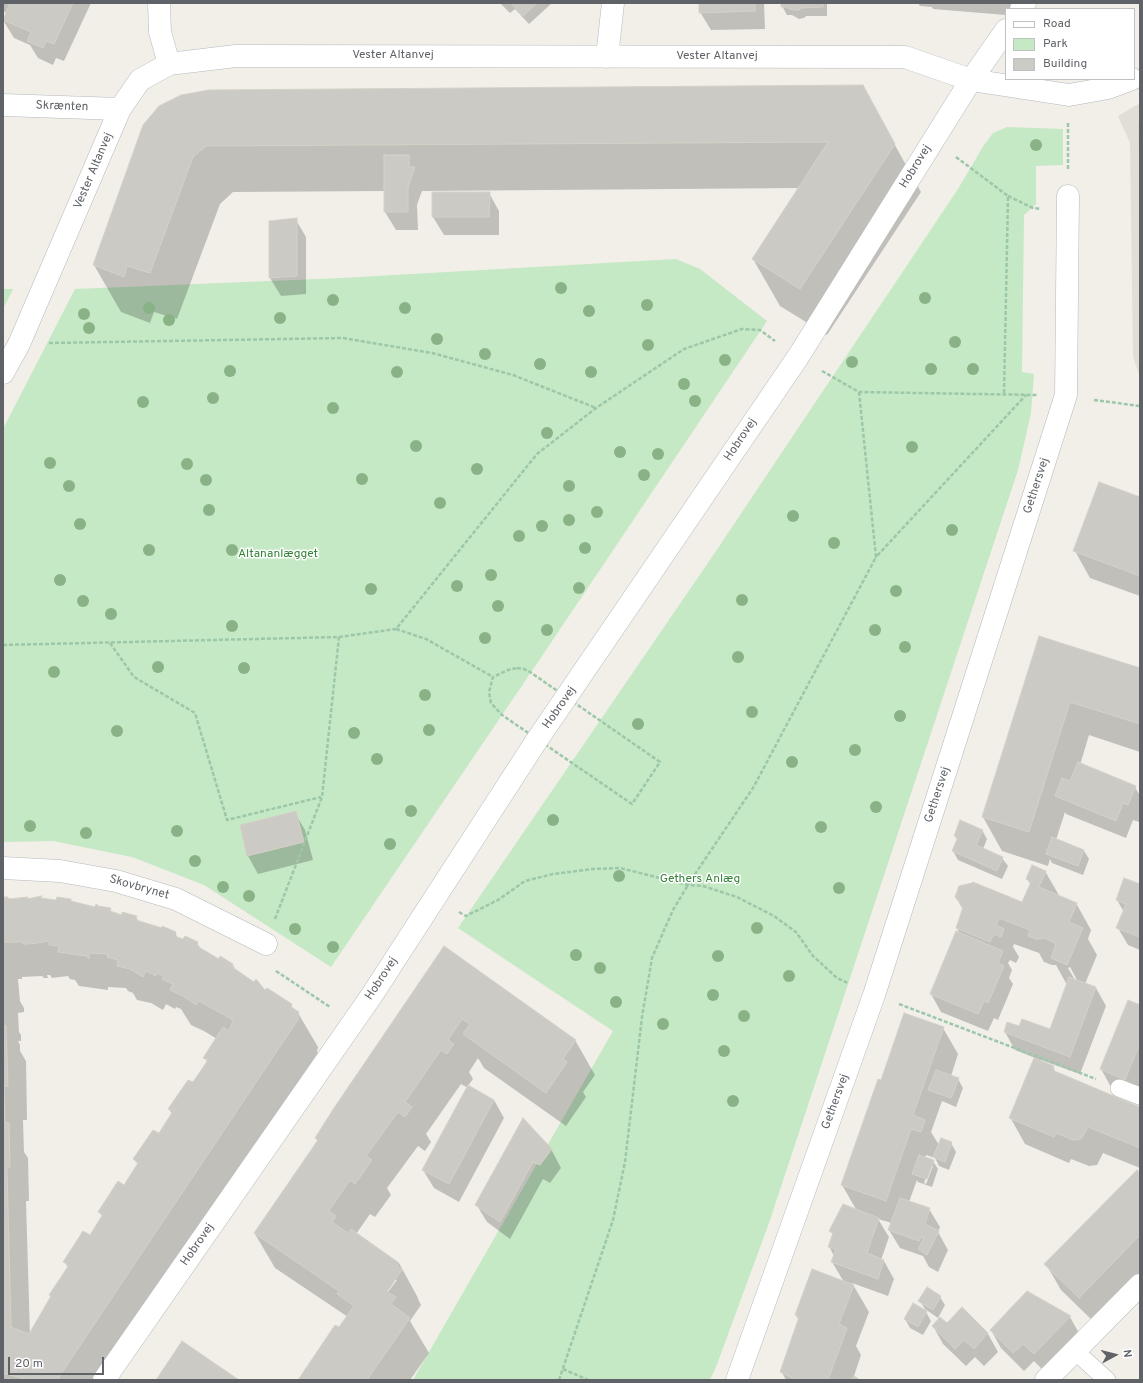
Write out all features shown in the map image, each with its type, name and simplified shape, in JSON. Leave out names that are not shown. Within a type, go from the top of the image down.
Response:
[{"type":"street","points":[[159,3],[160,32],[169,64]]},
{"type":"street","points":[[607,56],[613,3]]},
{"type":"street","name":"Hobrovej","points":[[104,1380],[368,1000],[537,740],[798,357],[971,80],[1005,31]]},
{"type":"street","name":"Vester Altanvej","points":[[3,373],[19,344],[120,109],[140,80],[169,64],[236,56],[905,57],[971,80],[1069,95],[1108,88],[1130,80]]},
{"type":"street","name":"Skrænten","points":[[3,104],[120,109]]},
{"type":"street","name":"Gethersvej","points":[[736,1380],[874,995],[1066,395],[1068,203]]},
{"type":"street","name":"Skovbrynet","points":[[3,868],[60,871],[116,881],[176,899],[266,944]]},
{"type":"street","points":[[1046,1380],[1140,1285]]},
{"type":"lane","points":[[1119,1088],[1140,1096]]},
{"type":"lane","points":[[1075,1351],[1107,1380]]},
{"type":"path","points":[[933,140],[1008,196],[1034,208],[1068,203],[1069,95]]},
{"type":"path","points":[[1004,395],[1008,196]]},
{"type":"path","points":[[396,629],[537,454],[596,408],[684,349],[742,328],[760,330],[798,357],[859,392],[1066,395],[1140,406]]},
{"type":"path","points":[[46,344],[343,338],[432,353],[513,375],[596,408]]},
{"type":"path","points":[[859,392],[876,558]]},
{"type":"path","points":[[559,1380],[613,1220],[625,1162],[642,1017],[652,958],[673,910],[752,788],[876,558],[1027,395]]},
{"type":"path","points":[[3,645],[339,636],[396,629],[426,639],[493,677]]},
{"type":"path","points":[[312,995],[266,964],[266,944],[322,797],[339,636]]},
{"type":"path","points":[[110,642],[134,676],[196,713],[227,820],[322,797]]},
{"type":"path","points":[[493,677],[508,670],[517,668],[530,672]]},
{"type":"path","points":[[493,677],[490,692],[491,703],[502,715]]},
{"type":"path","points":[[537,740],[632,804],[660,762],[567,698]]},
{"type":"path","points":[[434,899],[466,916],[498,900],[525,881],[553,874],[593,869],[620,868],[688,885],[703,886],[737,897],[774,916],[796,932],[813,956],[837,978],[874,995],[1119,1088]]},
{"type":"path","points":[[563,1369],[588,1380]]},
{"type":"shaded area","points":[[1140,103],[1140,377],[1133,357],[1130,143],[1118,116]]},
{"type":"green space","name":"Gethers Anlæg","points":[[1007,127],[1063,129],[1063,165],[1036,166],[1036,204],[1024,215],[1022,372],[1034,374],[1031,413],[1018,470],[769,1223],[710,1380],[413,1380],[613,1031],[458,928],[712,557],[958,189],[984,145],[993,133]]},
{"type":"green space","name":"Altananlægget","points":[[676,259],[700,269],[767,321],[331,967],[204,885],[132,857],[53,841],[3,842],[3,429],[75,289],[342,278]]},
{"type":"green space","points":[[3,289],[13,289],[3,309]]},
{"type":"building","points":[[10,3],[73,3],[54,44],[46,41],[43,48],[27,41],[31,32],[3,20]]},
{"type":"building","points":[[511,3],[537,3],[523,16]]},
{"type":"building","points":[[699,3],[755,3],[755,11],[699,13]]},
{"type":"building","points":[[781,3],[823,3],[823,7],[793,10],[786,7],[781,7]]},
{"type":"building","points":[[863,85],[895,144],[800,289],[752,259],[828,142],[206,146],[193,157],[150,273],[127,266],[124,277],[93,265],[143,125],[159,106],[181,95],[209,90]]},
{"type":"building","points":[[1139,125],[1140,125],[1140,172]]},
{"type":"building","points":[[384,155],[409,155],[409,167],[415,167],[408,187],[408,212],[384,212]]},
{"type":"building","points":[[432,192],[490,192],[489,217],[432,217]]},
{"type":"building","points":[[297,218],[297,276],[269,278],[269,221]]},
{"type":"building","points":[[1099,482],[1140,497],[1140,576],[1073,551]]},
{"type":"building","points":[[1039,636],[1140,668],[1140,724],[1070,702],[1029,832],[982,817]]},
{"type":"building","points":[[1078,762],[1136,786],[1128,805],[1123,803],[1116,821],[1055,796],[1062,778],[1070,781]]},
{"type":"building","points":[[296,811],[304,842],[247,856],[240,825]]},
{"type":"building","points":[[960,820],[983,830],[976,845],[1003,857],[997,871],[952,851],[958,837],[954,836]]},
{"type":"building","points":[[1052,837],[1084,850],[1078,866],[1046,854]]},
{"type":"building","points":[[1032,865],[1046,871],[1039,887],[1077,903],[1069,922],[1083,928],[1067,965],[1051,958],[1056,944],[1045,938],[1036,939],[1028,936],[1030,930],[999,918],[996,925],[1004,929],[1001,937],[994,934],[990,942],[956,928],[963,907],[955,897],[959,886],[973,882],[1022,902],[1031,882],[1026,879]]},
{"type":"building","points":[[1124,878],[1140,884],[1140,937],[1116,928],[1126,904],[1116,900]]},
{"type":"building","points":[[42,896],[41,898],[56,900],[57,897],[71,899],[71,901],[95,907],[96,904],[98,906],[111,908],[110,911],[122,915],[122,912],[137,916],[136,920],[162,928],[162,926],[176,932],[174,936],[183,939],[185,936],[198,942],[197,946],[219,959],[220,956],[233,964],[232,967],[254,982],[256,979],[265,990],[267,988],[292,1004],[291,1007],[299,1012],[297,1017],[299,1018],[57,1380],[28,1380],[3,1373],[3,1025],[6,1026],[8,1086],[4,1086],[5,1123],[9,1123],[10,1167],[7,1167],[11,1327],[29,1334],[51,1296],[49,1295],[69,1265],[63,1262],[83,1231],[90,1235],[103,1214],[98,1212],[118,1181],[124,1185],[138,1163],[133,1159],[153,1130],[159,1133],[173,1111],[168,1109],[188,1080],[193,1082],[208,1060],[203,1058],[223,1027],[229,1031],[233,1020],[199,1001],[196,1005],[183,996],[170,990],[173,984],[162,979],[164,976],[156,973],[156,976],[146,971],[143,977],[130,969],[117,966],[118,960],[107,957],[108,954],[89,953],[89,959],[87,956],[58,952],[59,946],[49,945],[49,941],[31,944],[31,942],[28,941],[29,944],[23,944],[23,942],[3,942],[3,897],[8,897],[8,899],[28,897],[27,899]]},
{"type":"building","points":[[956,931],[1003,951],[998,963],[1004,966],[988,1003],[984,1001],[978,1014],[930,994]]},
{"type":"building","points":[[444,946],[576,1040],[563,1059],[567,1062],[546,1093],[463,1034],[470,1024],[462,1019],[448,1040],[454,1044],[447,1054],[441,1050],[405,1102],[412,1107],[405,1117],[398,1112],[366,1156],[372,1160],[355,1184],[350,1180],[329,1211],[336,1216],[332,1222],[348,1233],[351,1229],[399,1263],[397,1266],[402,1270],[387,1292],[396,1297],[391,1304],[410,1318],[367,1380],[298,1380],[335,1325],[339,1327],[354,1306],[337,1294],[339,1291],[254,1233],[318,1140],[315,1138],[334,1108]]},
{"type":"building","points":[[1069,977],[1096,987],[1070,1057],[1004,1032],[1007,1022],[1019,1026],[1022,1019],[1050,1029]]},
{"type":"building","points":[[1128,1000],[1140,1005],[1140,1043],[1125,1080],[1100,1069]]},
{"type":"building","points":[[904,1013],[944,1027],[913,1115],[925,1120],[921,1132],[911,1129],[886,1201],[841,1185],[878,1079],[881,1080]]},
{"type":"building","points":[[1034,1058],[1054,1066],[1052,1070],[1140,1107],[1140,1148],[1088,1127],[1081,1139],[1073,1140],[1056,1133],[1054,1137],[1009,1118]]},
{"type":"building","points":[[936,1070],[959,1078],[951,1098],[928,1090]]},
{"type":"building","points":[[468,1085],[494,1100],[449,1184],[422,1170]]},
{"type":"building","points":[[523,1118],[552,1149],[540,1165],[533,1162],[500,1222],[475,1205]]},
{"type":"building","points":[[941,1138],[952,1142],[945,1162],[933,1157]]},
{"type":"building","points":[[919,1155],[934,1160],[927,1179],[912,1174]]},
{"type":"building","points":[[1137,1170],[1140,1173],[1140,1235],[1079,1298],[1044,1264]]},
{"type":"building","points":[[900,1198],[930,1208],[925,1224],[939,1231],[927,1255],[918,1249],[924,1238],[921,1237],[919,1241],[888,1230]]},
{"type":"building","points":[[843,1204],[879,1218],[867,1253],[884,1260],[878,1279],[831,1262],[836,1249],[828,1247],[833,1233],[829,1231]]},
{"type":"building","points":[[812,1269],[854,1285],[839,1324],[847,1328],[828,1380],[797,1380],[780,1372],[799,1317],[795,1315]]},
{"type":"building","points":[[927,1287],[941,1296],[933,1310],[918,1301]]},
{"type":"building","points":[[1027,1291],[1071,1316],[1034,1354],[1023,1344],[1013,1353],[990,1330]]},
{"type":"building","points":[[913,1303],[927,1311],[918,1327],[904,1319]]},
{"type":"building","points":[[962,1307],[988,1333],[974,1349],[964,1340],[955,1349],[932,1326],[940,1317],[947,1323]]},
{"type":"building","points":[[182,1341],[239,1380],[156,1380]]},
{"type":"building","points":[[854,1376],[860,1380],[851,1380]]}]
